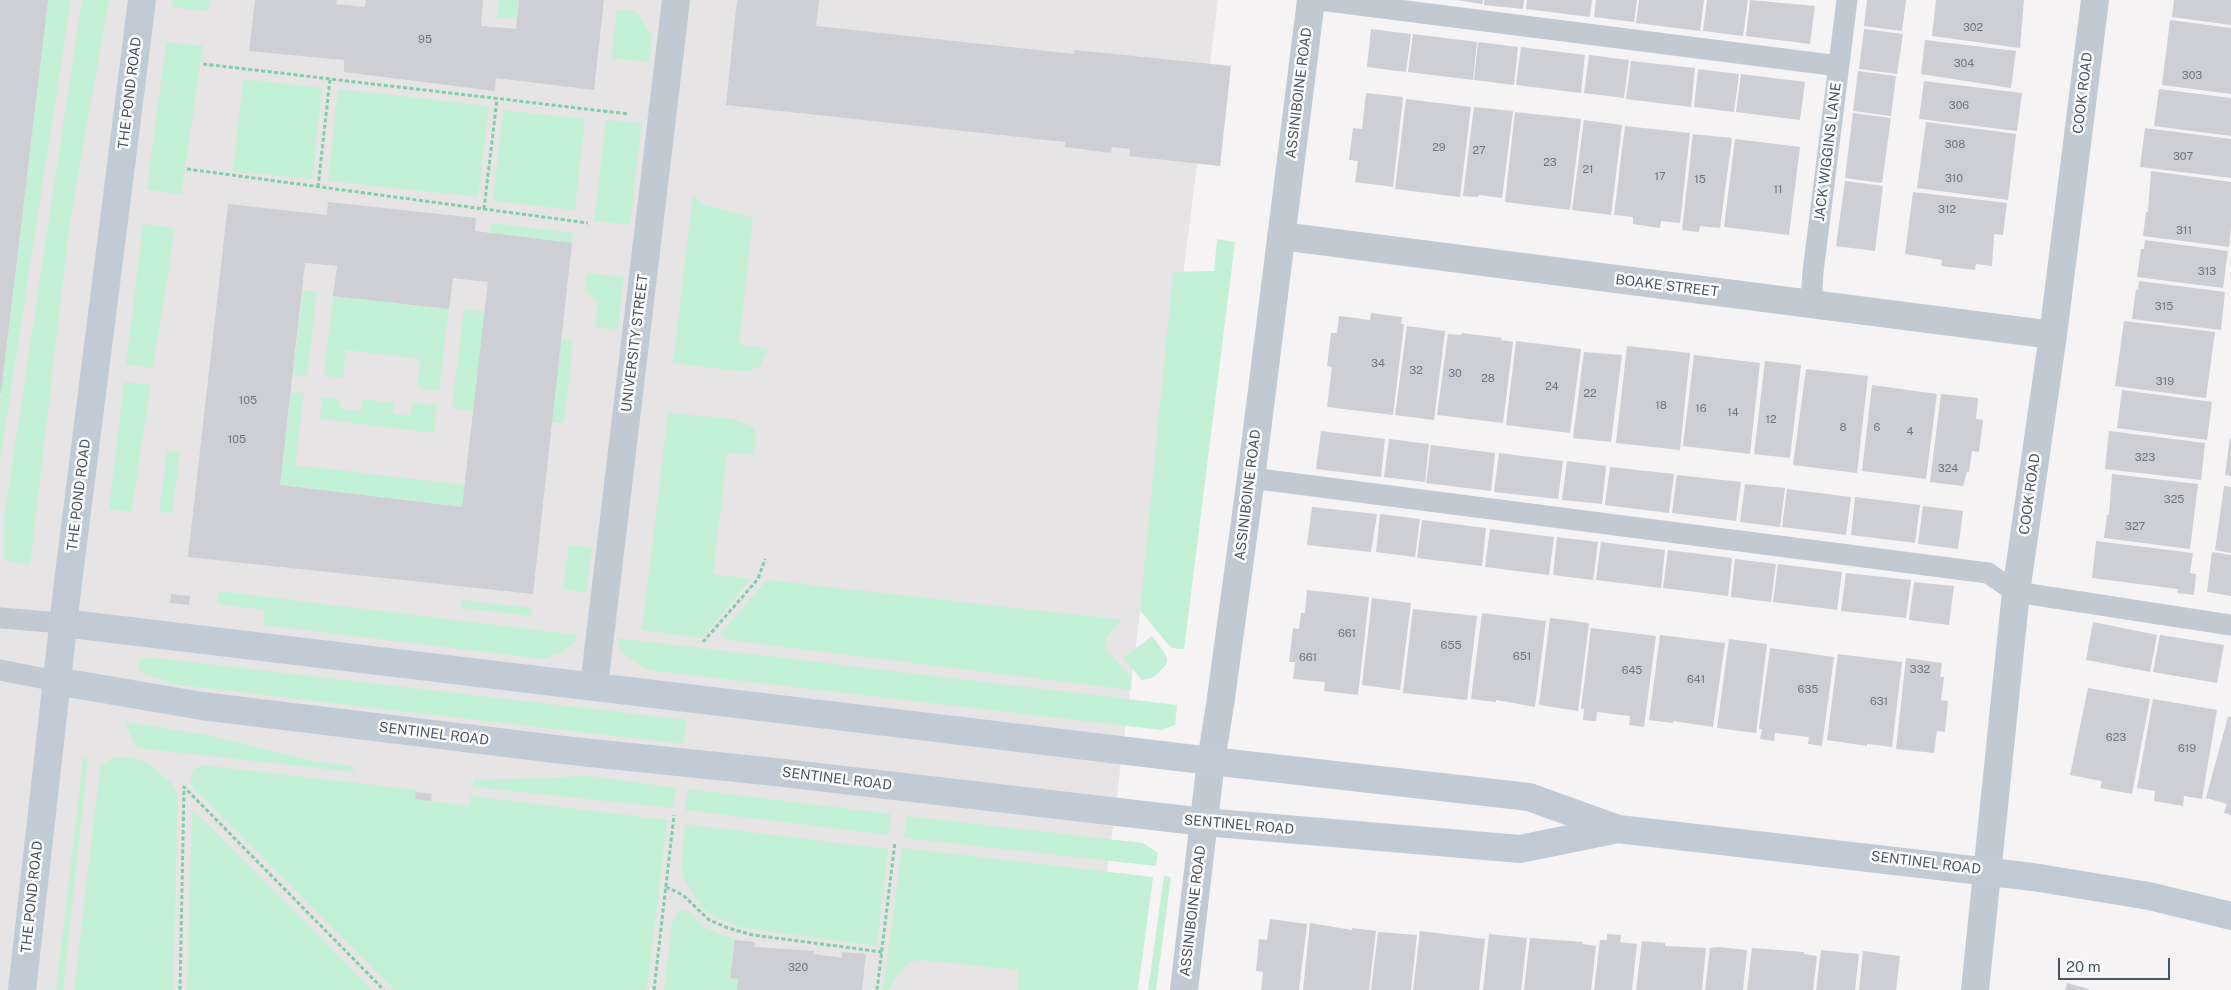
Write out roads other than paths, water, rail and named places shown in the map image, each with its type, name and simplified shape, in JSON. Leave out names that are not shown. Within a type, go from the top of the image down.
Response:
[{"type":"street","name":"THE POND ROAD","points":[[22,990],[63,623],[142,0]]},
{"type":"street","name":"UNIVERSITY STREET","points":[[594,686],[676,0]]},
{"type":"street","name":"ASSINIBOINE ROAD","points":[[1184,990],[1211,761],[1251,478],[1311,0]]},
{"type":"street","name":"COOK ROAD","points":[[1974,990],[2016,592],[2053,336],[2095,0]]},
{"type":"street","name":"BOAKE STREET","points":[[1280,236],[2053,336]]},
{"type":"street","name":"SENTINEL ROAD","points":[[63,623],[1211,761],[1529,797],[1618,829],[2034,876],[2149,896],[2231,916]]},
{"type":"street","name":"SENTINEL ROAD","points":[[56,681],[202,706],[572,751],[775,772],[1204,822],[1520,849],[1618,829]]},
{"type":"lane","points":[[1320,0],[1839,66]]},
{"type":"lane","name":"JACK WIGGINS LANE","points":[[1811,305],[1813,272],[1847,0]]},
{"type":"lane","points":[[1251,478],[1988,574],[2016,592],[2231,625]]},
{"type":"lane","points":[[0,618],[63,623]]},
{"type":"lane","points":[[0,670],[56,681]]}]
